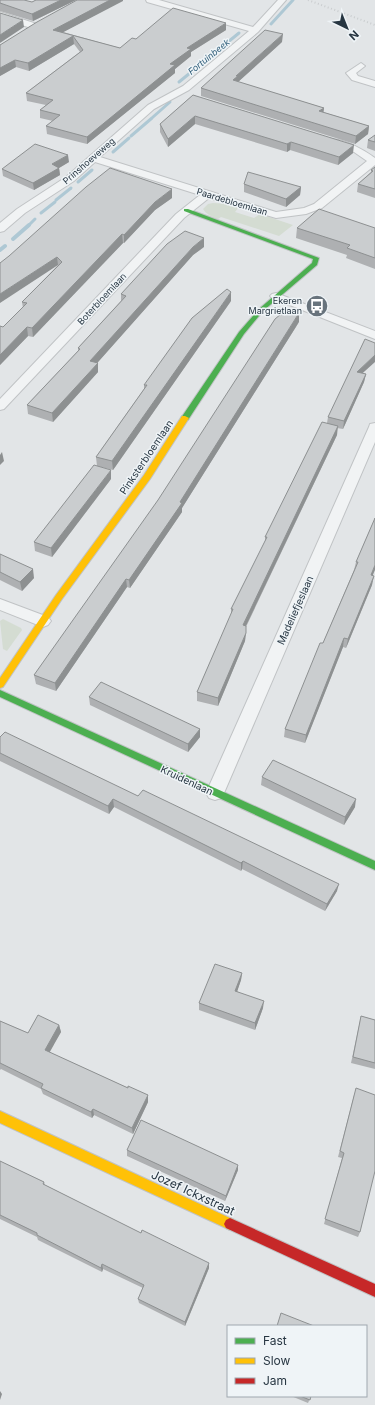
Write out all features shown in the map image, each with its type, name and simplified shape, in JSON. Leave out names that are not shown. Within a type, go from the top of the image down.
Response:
[{"type":"street","points":[[150,0],[254,30]]},
{"type":"street","name":"Prinshoeveweg","points":[[0,229],[21,211],[98,160],[151,107],[186,88],[254,30],[282,0]]},
{"type":"street","points":[[0,15],[38,24],[23,33]]},
{"type":"street","points":[[361,66],[350,73],[355,78],[375,84]]},
{"type":"street","points":[[179,93],[191,97]]},
{"type":"street","points":[[320,138],[360,147],[374,161]]},
{"type":"street","name":"Paardebloemlaan","points":[[98,160],[276,215],[306,210],[318,206],[374,161]]},
{"type":"street","name":"Boterbloemlaan","points":[[0,406],[186,210],[207,194]]},
{"type":"street","name":"Pinksterbloemlaan","points":[[0,685],[43,621],[147,477],[241,333],[261,310],[276,296],[315,264],[316,258],[310,255],[186,210]]},
{"type":"street","points":[[276,296],[375,335]]},
{"type":"street","name":"Madeliefjeslaan","points":[[215,793],[375,427]]},
{"type":"street","points":[[0,604],[43,621]]},
{"type":"street","name":"Kruidenlaan","points":[[0,693],[375,866]]},
{"type":"street","name":"Jozef Ickxstraat","points":[[0,1117],[375,1291]]},
{"type":"shaded area","points":[[208,204],[229,204],[239,207],[235,212],[254,218],[260,214],[293,225],[279,236],[221,217],[218,219],[211,216],[203,209]]},
{"type":"shaded area","points":[[3,619],[21,628],[22,630],[7,651],[3,649],[0,621]]},
{"type":"building","points":[[0,0],[24,0],[32,2],[36,0],[61,0],[32,14],[0,3]]},
{"type":"building","points":[[77,0],[110,0],[53,30],[120,48],[132,38],[136,39],[173,8],[226,23],[187,48],[191,49],[170,64],[175,65],[87,137],[46,126],[60,115],[40,110],[53,100],[26,93],[83,50],[73,36],[28,63],[15,60],[0,68],[0,45]]},
{"type":"building","points":[[0,13],[23,20],[0,35]]},
{"type":"building","points":[[265,30],[283,34],[233,80],[324,108],[319,111],[369,126],[356,136],[201,88]]},
{"type":"building","points":[[193,95],[354,145],[339,157],[291,142],[287,144],[195,116],[168,139],[160,124]]},
{"type":"building","points":[[375,135],[375,142],[368,140]]},
{"type":"building","points":[[35,144],[68,155],[52,164],[59,168],[33,183],[2,169]]},
{"type":"building","points":[[375,167],[375,189],[358,184],[373,171],[371,170]]},
{"type":"building","points":[[110,168],[172,189],[155,202],[124,235],[122,234],[32,328],[27,327],[0,355],[0,326],[3,327],[27,303],[22,302],[62,262],[57,257],[0,294],[0,263],[86,187]]},
{"type":"building","points":[[248,172],[301,187],[286,199],[244,184]]},
{"type":"building","points":[[319,209],[375,228],[375,258],[347,248],[350,245],[297,228]]},
{"type":"building","points":[[185,231],[204,238],[193,247],[90,361],[98,363],[52,413],[27,405],[80,349],[78,348],[126,296],[121,294],[167,244]]},
{"type":"building","points":[[227,289],[231,292],[112,461],[96,457],[147,385],[144,385],[192,318]]},
{"type":"building","points":[[287,309],[299,313],[180,502],[182,503],[129,580],[126,579],[55,683],[34,675],[158,500],[275,319]]},
{"type":"building","points":[[365,339],[375,343],[375,355],[357,372],[366,374],[344,421],[328,417]]},
{"type":"building","points":[[322,422],[338,426],[243,625],[246,626],[246,633],[218,698],[197,692],[233,609],[231,609]]},
{"type":"building","points":[[94,465],[111,470],[51,548],[34,542]]},
{"type":"building","points":[[375,518],[375,565],[371,575],[374,576],[348,639],[344,638],[306,735],[285,729],[320,643],[323,643],[358,562],[356,562]]},
{"type":"building","points":[[0,554],[33,569],[20,582],[0,572]]},
{"type":"building","points":[[101,682],[200,729],[188,744],[89,697]]},
{"type":"building","points":[[5,732],[138,796],[143,790],[339,884],[327,904],[243,861],[241,863],[113,799],[108,806],[0,753],[0,737]]},
{"type":"building","points":[[273,760],[356,799],[345,817],[262,777]]},
{"type":"building","points":[[215,964],[242,973],[235,991],[264,1001],[255,1023],[199,1003]]},
{"type":"building","points":[[38,1015],[59,1025],[45,1050],[128,1088],[128,1086],[148,1095],[132,1128],[93,1109],[91,1112],[41,1088],[43,1084],[0,1063],[0,1021],[28,1033]]},
{"type":"building","points":[[361,1016],[375,1020],[375,1063],[353,1057]]},
{"type":"building","points":[[356,1088],[375,1095],[375,1171],[360,1232],[325,1219],[344,1153],[340,1151]]},
{"type":"building","points":[[141,1120],[238,1165],[226,1196],[127,1150]]},
{"type":"building","points":[[0,1161],[44,1182],[43,1184],[141,1233],[142,1230],[209,1263],[185,1322],[138,1299],[144,1285],[102,1264],[101,1268],[37,1235],[37,1233],[0,1215]]},
{"type":"building","points":[[281,1313],[311,1325],[277,1325]]},
{"type":"building","points":[[302,1397],[311,1397],[310,1400]]},
{"type":"waterway","name":"Fortuinbeek","points":[[271,24],[293,0]]},
{"type":"waterway","name":"Fortuinbeek","points":[[179,82],[239,33]]},
{"type":"waterway","name":"Fortuinbeek","points":[[153,117],[170,102]]},
{"type":"waterway","name":"Fortuinbeek","points":[[131,136],[152,118]]},
{"type":"waterway","name":"Fortuinbeek","points":[[113,152],[129,138]]},
{"type":"waterway","name":"Fortuinbeek","points":[[78,182],[92,170]]},
{"type":"waterway","name":"Fortuinbeek","points":[[56,200],[71,188]]},
{"type":"waterway","name":"Fortuinbeek","points":[[41,213],[55,202]]},
{"type":"waterway","name":"Fortuinbeek","points":[[29,225],[35,219]]},
{"type":"waterway","name":"Fortuinbeek","points":[[13,239],[29,225]]},
{"type":"waterway","name":"Fortuinbeek","points":[[0,250],[5,246]]},
{"type":"railway","points":[[308,0],[375,25]]},
{"type":"traffic: fast","points":[[185,418],[241,333],[261,310],[315,264],[316,258],[186,210]]},
{"type":"traffic: fast","points":[[0,693],[375,866]]},
{"type":"traffic: slow","points":[[0,685],[59,597],[147,477],[185,418]]},
{"type":"traffic: slow","points":[[0,1117],[230,1224]]},
{"type":"traffic: jam","points":[[230,1224],[375,1291]]},
{"type":"place","name":"Ekeren Margrietlaan","points":[[317,306]]}]
